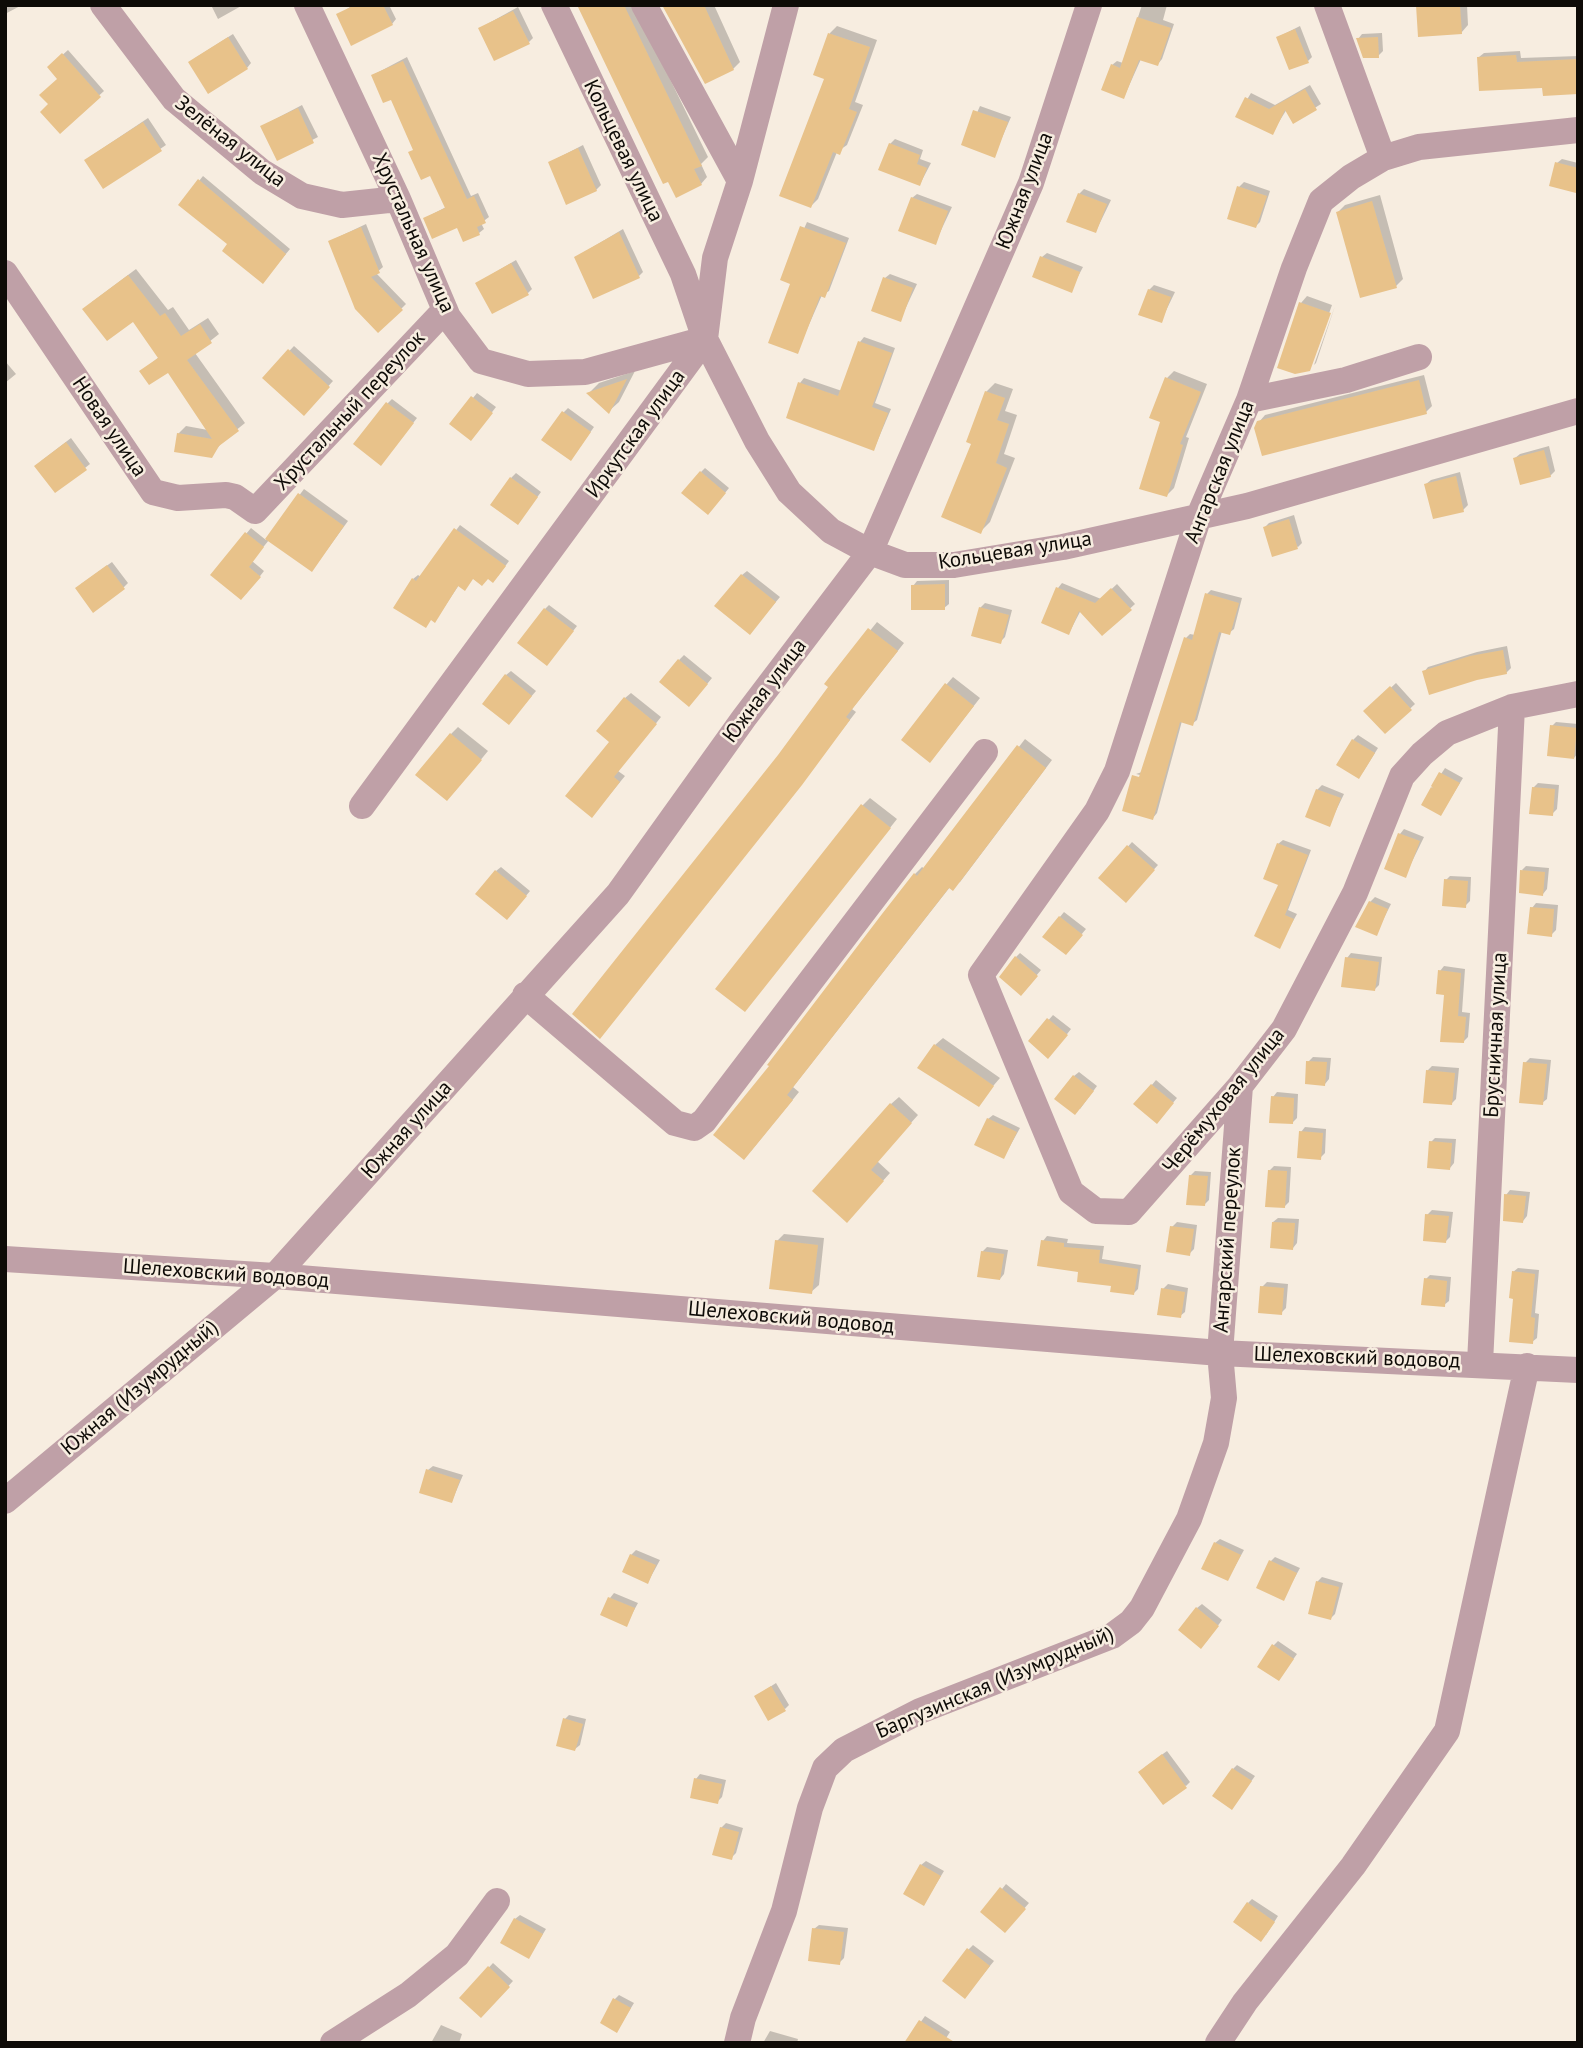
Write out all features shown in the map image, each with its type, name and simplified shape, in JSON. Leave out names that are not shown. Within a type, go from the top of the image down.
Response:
[{"type":"street","name":"Зелёная улица","points":[[103,5],[174,99],[262,172],[302,196],[342,205],[398,199]]},
{"type":"street","name":"Хрустальная улица","points":[[307,5],[398,199],[445,310],[481,361],[528,374],[585,372],[705,339]]},
{"type":"street","name":"Кольцевая улица","points":[[554,5],[683,274],[705,339],[757,441],[789,492],[831,531],[870,552],[905,565],[954,565],[1063,547],[1247,506],[1578,411]]},
{"type":"street","points":[[644,5],[740,181]]},
{"type":"street","name":"Иркутская улица","points":[[362,806],[705,339],[715,258],[740,181],[786,5]]},
{"type":"street","name":"Южная улица","points":[[275,1276],[524,995],[618,894],[744,718],[870,552],[1031,183],[1089,5]]},
{"type":"street","points":[[1327,5],[1383,158]]},
{"type":"street","name":"Ангарская улица","points":[[981,975],[1097,811],[1116,771],[1199,516],[1249,400],[1294,268],[1321,201],[1350,177],[1383,158],[1419,147],[1578,130]]},
{"type":"street","name":"Новая улица","points":[[5,273],[153,492],[178,498],[226,495],[235,497],[255,511]]},
{"type":"street","name":"Хрустальный переулок","points":[[255,511],[445,310]]},
{"type":"street","points":[[1249,400],[1346,380],[1419,357]]},
{"type":"street","name":"Черёмуховая улица","points":[[981,975],[1071,1192],[1096,1212],[1129,1212],[1240,1086],[1284,1029],[1355,893],[1402,776],[1447,733],[1512,707],[1578,694]]},
{"type":"street","name":"Брусничная улица","points":[[1480,1363],[1512,707]]},
{"type":"street","points":[[524,995],[675,1123],[694,1128],[704,1121],[985,752]]},
{"type":"street","name":"Ангарский переулок","points":[[1220,1353],[1240,1086]]},
{"type":"street","name":"Шелеховский водовод","points":[[5,1259],[275,1276],[1220,1353],[1480,1363],[1578,1370]]},
{"type":"street","name":"Южная (Изумрудный)","points":[[5,1501],[275,1276]]},
{"type":"street","name":"Баргузинская (Изумрудный)","points":[[737,2043],[743,2018],[784,1910],[810,1808],[825,1768],[844,1750],[920,1711],[1112,1636],[1131,1622],[1189,1519],[1216,1443],[1224,1398],[1220,1353]]},
{"type":"street","points":[[1218,2043],[1245,2002],[1353,1866],[1447,1731],[1527,1366]]},
{"type":"street","points":[[334,2043],[408,1995],[457,1955],[497,1901]]},
{"type":"building","points":[[355,5],[383,5],[393,25],[351,46],[336,14]]},
{"type":"building","points":[[577,5],[624,5],[702,166],[694,169],[702,185],[676,198],[668,182],[663,184]]},
{"type":"building","points":[[662,5],[704,5],[734,70],[705,84]]},
{"type":"building","points":[[1416,5],[1460,5],[1462,34],[1418,37]]},
{"type":"building","points":[[513,11],[530,44],[494,61],[478,28]]},
{"type":"building","points":[[1137,17],[1171,28],[1158,66],[1139,60],[1124,99],[1101,90],[1111,64],[1120,68]]},
{"type":"building","points":[[1295,29],[1309,63],[1289,70],[1276,37]]},
{"type":"building","points":[[828,33],[870,47],[849,109],[857,112],[840,155],[833,152],[811,208],[779,196],[824,79],[813,75]]},
{"type":"building","points":[[228,37],[248,69],[208,94],[188,62]]},
{"type":"building","points":[[1378,37],[1379,58],[1363,58],[1356,38]]},
{"type":"building","points":[[62,53],[101,97],[60,134],[40,112],[48,104],[39,95],[57,79],[47,67]]},
{"type":"building","points":[[1516,55],[1517,62],[1578,59],[1578,94],[1543,96],[1542,88],[1479,91],[1477,57]]},
{"type":"building","points":[[403,61],[467,199],[474,196],[486,223],[477,227],[480,235],[463,242],[457,228],[432,239],[423,218],[445,208],[430,176],[421,180],[408,152],[413,150],[391,100],[383,103],[371,75]]},
{"type":"building","points":[[1305,89],[1317,110],[1293,124],[1285,110],[1273,135],[1235,117],[1245,97],[1269,109]]},
{"type":"building","points":[[298,108],[314,143],[277,161],[260,126]]},
{"type":"building","points":[[973,110],[1008,122],[995,158],[961,145]]},
{"type":"building","points":[[143,122],[162,151],[103,189],[84,160]]},
{"type":"building","points":[[889,143],[920,155],[917,164],[927,168],[920,186],[878,170]]},
{"type":"building","points":[[578,148],[597,191],[566,205],[548,162]]},
{"type":"building","points":[[1555,162],[1578,168],[1576,193],[1549,186]]},
{"type":"building","points":[[198,179],[286,254],[263,284],[222,251],[227,244],[178,205]]},
{"type":"building","points":[[1237,186],[1267,196],[1256,228],[1227,219]]},
{"type":"building","points":[[1078,193],[1107,204],[1096,233],[1066,222]]},
{"type":"building","points":[[911,197],[948,211],[936,245],[898,231]]},
{"type":"building","points":[[1372,201],[1397,288],[1360,298],[1336,212]]},
{"type":"building","points":[[800,226],[846,243],[825,298],[820,296],[798,354],[768,343],[790,284],[780,280]]},
{"type":"building","points":[[361,227],[380,273],[371,277],[403,310],[378,333],[355,309],[328,241]]},
{"type":"building","points":[[619,232],[640,278],[593,299],[574,257]]},
{"type":"building","points":[[1040,256],[1080,272],[1072,293],[1032,277]]},
{"type":"building","points":[[511,263],[529,295],[492,314],[475,283]]},
{"type":"building","points":[[128,275],[160,316],[165,313],[181,336],[200,324],[212,343],[187,360],[239,431],[219,446],[212,458],[174,452],[177,433],[212,439],[168,373],[149,385],[139,371],[158,358],[133,322],[107,341],[82,309]]},
{"type":"building","points":[[883,277],[913,288],[901,322],[871,311]]},
{"type":"building","points":[[1148,289],[1171,297],[1162,323],[1138,315]]},
{"type":"building","points":[[1299,302],[1331,313],[1310,371],[1295,374],[1277,368]]},
{"type":"building","points":[[858,341],[892,353],[872,407],[888,413],[874,451],[786,418],[798,382],[838,396]]},
{"type":"building","points":[[288,349],[330,387],[304,416],[262,378]]},
{"type":"building","points":[[1165,377],[1201,392],[1180,444],[1183,445],[1167,497],[1139,489],[1160,422],[1149,418]]},
{"type":"building","points":[[627,379],[609,414],[586,393]]},
{"type":"building","points":[[1419,380],[1427,414],[1262,456],[1254,428],[1257,421]]},
{"type":"building","points":[[985,391],[1005,398],[997,420],[1009,424],[996,463],[1007,468],[981,534],[941,517],[971,444],[966,442]]},
{"type":"building","points":[[471,396],[493,413],[471,441],[449,424]]},
{"type":"building","points":[[386,402],[414,423],[381,466],[353,444]]},
{"type":"building","points":[[562,411],[591,432],[571,461],[541,440]]},
{"type":"building","points":[[66,442],[87,470],[55,493],[34,466]]},
{"type":"building","points":[[1544,450],[1551,477],[1520,485],[1513,458]]},
{"type":"building","points":[[700,471],[726,493],[708,515],[681,493]]},
{"type":"building","points":[[1456,476],[1464,512],[1433,519],[1424,484]]},
{"type":"building","points":[[510,477],[538,497],[518,525],[490,505]]},
{"type":"building","points":[[298,493],[344,526],[312,572],[265,539]]},
{"type":"building","points":[[1289,519],[1298,549],[1272,557],[1263,527]]},
{"type":"building","points":[[454,528],[506,566],[493,583],[488,579],[482,586],[473,579],[465,591],[458,586],[435,623],[431,620],[426,628],[393,608],[412,578],[416,581]]},
{"type":"building","points":[[245,532],[264,547],[249,567],[261,577],[241,600],[210,575]]},
{"type":"building","points":[[107,565],[125,589],[93,613],[75,588]]},
{"type":"building","points":[[741,574],[776,602],[750,635],[714,606]]},
{"type":"building","points":[[945,584],[945,610],[911,610],[911,585]]},
{"type":"building","points":[[1056,587],[1095,603],[1111,588],[1132,610],[1102,636],[1079,611],[1069,635],[1041,623]]},
{"type":"building","points":[[1205,593],[1239,603],[1230,635],[1219,632],[1193,726],[1180,722],[1153,820],[1122,811],[1132,775],[1139,777],[1184,637],[1192,640]]},
{"type":"building","points":[[979,607],[1009,615],[1001,644],[971,636]]},
{"type":"building","points":[[544,608],[574,631],[547,666],[517,643]]},
{"type":"building","points":[[868,628],[898,651],[846,717],[850,720],[802,785],[600,1039],[572,1014],[778,755],[828,687],[824,684]]},
{"type":"building","points":[[1503,650],[1507,674],[1429,695],[1422,671],[1470,656]]},
{"type":"building","points":[[678,659],[708,684],[689,707],[659,682]]},
{"type":"building","points":[[505,674],[532,696],[509,725],[482,704]]},
{"type":"building","points":[[945,683],[974,706],[930,763],[901,740]]},
{"type":"building","points":[[1390,686],[1412,710],[1385,734],[1363,711]]},
{"type":"building","points":[[624,697],[657,724],[614,777],[620,782],[592,818],[565,796],[609,742],[596,731]]},
{"type":"building","points":[[1550,725],[1577,728],[1574,759],[1547,756]]},
{"type":"building","points":[[450,733],[482,760],[447,801],[415,775]]},
{"type":"building","points":[[1352,739],[1375,753],[1359,779],[1336,765]]},
{"type":"building","points":[[1017,745],[1046,768],[953,891],[949,888],[787,1095],[793,1100],[744,1160],[713,1135],[769,1066],[767,1065],[882,914],[914,873],[917,876]]},
{"type":"building","points":[[1439,772],[1460,783],[1441,816],[1421,805],[1431,787],[1434,789],[1431,786]]},
{"type":"building","points":[[1532,787],[1555,789],[1553,816],[1529,814]]},
{"type":"building","points":[[1316,789],[1341,798],[1330,827],[1305,817]]},
{"type":"building","points":[[861,804],[891,828],[745,1012],[715,989]]},
{"type":"building","points":[[1398,833],[1420,841],[1406,878],[1384,869]]},
{"type":"building","points":[[1277,843],[1308,855],[1285,915],[1294,919],[1280,949],[1254,936],[1278,885],[1263,879]]},
{"type":"building","points":[[1127,845],[1155,870],[1126,903],[1098,878]]},
{"type":"building","points":[[495,870],[527,896],[507,920],[475,894]]},
{"type":"building","points":[[1520,870],[1545,872],[1543,896],[1519,893]]},
{"type":"building","points":[[1444,879],[1468,881],[1466,908],[1442,906]]},
{"type":"building","points":[[1369,901],[1388,909],[1377,936],[1355,927]]},
{"type":"building","points":[[1530,907],[1554,909],[1552,937],[1527,934]]},
{"type":"building","points":[[1059,916],[1083,935],[1066,955],[1042,937]]},
{"type":"building","points":[[1015,956],[1038,976],[1021,996],[999,977]]},
{"type":"building","points":[[1345,957],[1379,962],[1375,991],[1341,987]]},
{"type":"building","points":[[1438,970],[1461,973],[1458,1016],[1466,1017],[1464,1043],[1440,1042],[1444,995],[1436,994]]},
{"type":"building","points":[[1047,1018],[1068,1035],[1048,1059],[1028,1041]]},
{"type":"building","points":[[934,1044],[994,1086],[979,1107],[917,1068]]},
{"type":"building","points":[[1306,1061],[1327,1062],[1325,1086],[1305,1084]]},
{"type":"building","points":[[1523,1062],[1547,1064],[1543,1105],[1519,1103]]},
{"type":"building","points":[[1426,1070],[1455,1073],[1452,1105],[1423,1103]]},
{"type":"building","points":[[1073,1075],[1094,1091],[1075,1115],[1054,1099]]},
{"type":"building","points":[[1151,1084],[1174,1103],[1157,1124],[1133,1104]]},
{"type":"building","points":[[1271,1096],[1294,1098],[1293,1124],[1269,1123]]},
{"type":"building","points":[[890,1103],[912,1123],[871,1170],[884,1181],[847,1223],[812,1191]]},
{"type":"building","points":[[987,1118],[1017,1132],[1004,1159],[974,1145]]},
{"type":"building","points":[[1299,1131],[1323,1133],[1321,1160],[1297,1158]]},
{"type":"building","points":[[1429,1141],[1452,1143],[1450,1170],[1427,1168]]},
{"type":"building","points":[[1268,1170],[1287,1171],[1285,1208],[1265,1207]]},
{"type":"building","points":[[1189,1175],[1208,1176],[1205,1206],[1186,1205]]},
{"type":"building","points":[[1504,1194],[1526,1196],[1523,1223],[1503,1221]]},
{"type":"building","points":[[1425,1214],[1449,1216],[1446,1243],[1423,1241]]},
{"type":"building","points":[[1272,1222],[1295,1223],[1293,1250],[1270,1248]]},
{"type":"building","points":[[1170,1226],[1194,1229],[1190,1256],[1166,1252]]},
{"type":"building","points":[[775,1240],[818,1245],[812,1294],[769,1289]]},
{"type":"building","points":[[1041,1240],[1064,1243],[1064,1247],[1100,1250],[1099,1263],[1138,1269],[1134,1295],[1110,1292],[1111,1286],[1077,1282],[1078,1272],[1037,1266]]},
{"type":"building","points":[[981,1251],[1004,1254],[1000,1280],[977,1277]]},
{"type":"building","points":[[1512,1271],[1535,1274],[1531,1317],[1535,1318],[1533,1344],[1509,1342],[1513,1299],[1509,1298]]},
{"type":"building","points":[[1424,1278],[1447,1281],[1445,1307],[1421,1305]]},
{"type":"building","points":[[1260,1286],[1284,1288],[1282,1315],[1258,1313]]},
{"type":"building","points":[[1161,1288],[1185,1292],[1181,1318],[1157,1315]]},
{"type":"building","points":[[426,1469],[460,1480],[452,1503],[419,1493]]},
{"type":"building","points":[[1214,1542],[1241,1555],[1228,1581],[1201,1569]]},
{"type":"building","points":[[630,1554],[656,1565],[648,1584],[622,1572]]},
{"type":"building","points":[[1269,1560],[1297,1573],[1284,1601],[1256,1588]]},
{"type":"building","points":[[1316,1581],[1339,1587],[1331,1620],[1308,1614]]},
{"type":"building","points":[[608,1597],[635,1608],[627,1627],[600,1615]]},
{"type":"building","points":[[1196,1607],[1219,1626],[1201,1649],[1178,1630]]},
{"type":"building","points":[[1272,1644],[1294,1659],[1279,1681],[1257,1667]]},
{"type":"building","points":[[771,1686],[786,1711],[768,1721],[754,1696]]},
{"type":"building","points":[[563,1718],[583,1724],[575,1751],[556,1746]]},
{"type":"building","points":[[1162,1754],[1187,1788],[1163,1805],[1138,1772]]},
{"type":"building","points":[[1232,1768],[1252,1781],[1232,1810],[1212,1796]]},
{"type":"building","points":[[694,1778],[722,1784],[718,1804],[690,1798]]},
{"type":"building","points":[[720,1827],[739,1832],[732,1860],[712,1855]]},
{"type":"building","points":[[920,1864],[941,1876],[924,1906],[903,1894]]},
{"type":"building","points":[[1000,1887],[1026,1909],[1005,1933],[980,1912]]},
{"type":"building","points":[[1247,1902],[1275,1922],[1261,1942],[1233,1922]]},
{"type":"building","points":[[514,1918],[543,1934],[529,1959],[500,1943]]},
{"type":"building","points":[[812,1928],[844,1932],[840,1965],[808,1961]]},
{"type":"building","points":[[967,1948],[990,1966],[965,1999],[942,1981]]},
{"type":"building","points":[[488,1966],[510,1987],[481,2018],[459,1998]]},
{"type":"building","points":[[613,1998],[631,2008],[617,2033],[600,2023]]},
{"type":"building","points":[[919,2020],[956,2043],[904,2043]]}]
